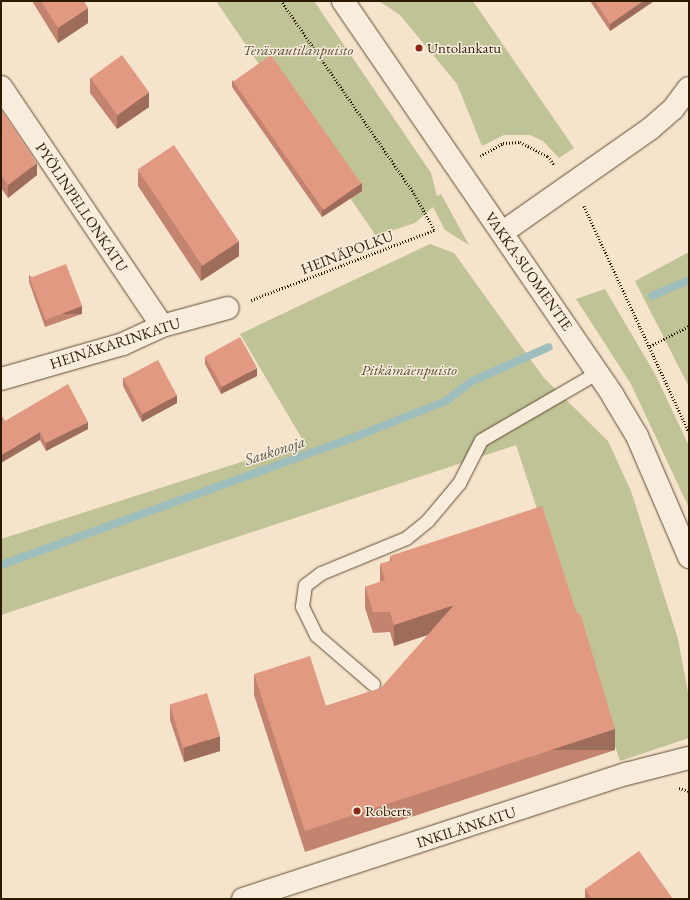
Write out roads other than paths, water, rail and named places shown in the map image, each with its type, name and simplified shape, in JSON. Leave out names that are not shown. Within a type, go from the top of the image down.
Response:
[{"type":"street","name":"VAKKA-SUOMENTIE","points":[[343,1],[598,372],[637,436],[689,556]]},
{"type":"street","name":"PYÖLINPELLONKATU","points":[[1,87],[162,326]]},
{"type":"street","points":[[503,232],[650,129],[673,109],[689,88]]},
{"type":"street","name":"HEINÄKARINKATU","points":[[1,379],[123,344],[162,326],[228,308]]},
{"type":"street","name":"INKILÄNKATU","points":[[243,899],[626,774],[689,758]]},
{"type":"lane","points":[[372,684],[316,635],[302,606],[306,585],[321,573],[406,538],[427,521],[459,483],[481,440],[598,372]]},
{"type":"waterway","points":[[652,296],[689,280]]},
{"type":"waterway","name":"Saukonoja","points":[[1,565],[360,435],[446,401],[470,382],[549,347]]},
{"type":"place","name":"Untolankatu","points":[[419,48]]},
{"type":"place","name":"Roberts","points":[[357,811]]},
{"type":"park label","name":"Teräsrautilanpuisto","points":[[298,50]]},
{"type":"park label","name":"Pitkämäenpuisto","points":[[409,370]]}]
